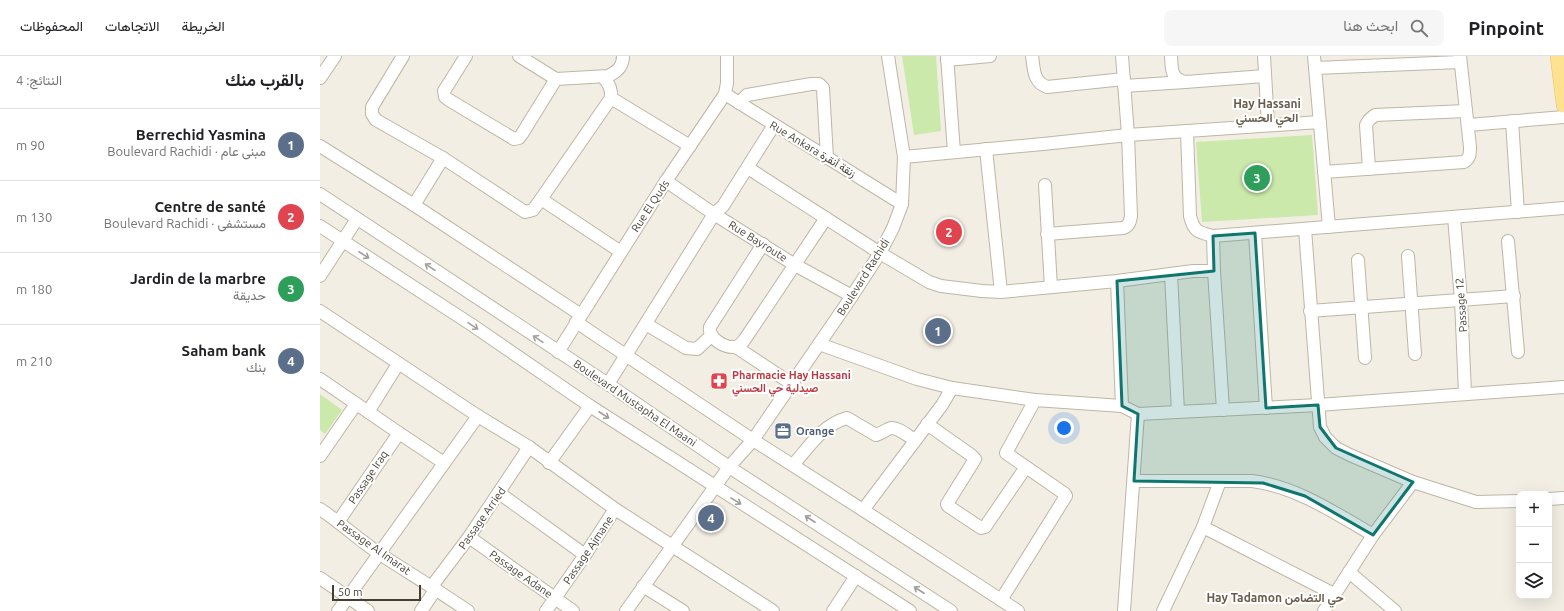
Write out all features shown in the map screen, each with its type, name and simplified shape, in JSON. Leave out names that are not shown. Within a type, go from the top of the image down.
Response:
[{"type":"main road","points":[[1558,56],[1564,105]]},
{"type":"street","points":[[320,78],[335,56]]},
{"type":"street","points":[[403,56],[372,107],[373,117],[443,158],[525,212],[533,210],[611,98],[612,91],[608,82],[603,77]]},
{"type":"street","points":[[466,56],[444,91],[445,97],[455,105],[514,139],[519,138],[522,134],[556,79]]},
{"type":"street","points":[[519,56],[556,79],[603,77],[615,73],[620,68],[623,56]]},
{"type":"street","name":"Rue El Quds","points":[[558,352],[666,181],[725,94],[727,83],[727,56]]},
{"type":"street","name":"Boulevard Rachidi","points":[[626,611],[729,467],[752,440],[792,384],[880,253],[896,222],[902,204],[904,157],[888,56]]},
{"type":"street","points":[[954,152],[947,58],[990,56]]},
{"type":"street","points":[[1032,56],[1036,79],[1042,86],[1047,87],[1124,82],[1185,82],[1265,76]]},
{"type":"street","points":[[1047,234],[1112,230],[1127,226],[1131,216],[1128,135],[1122,56]]},
{"type":"street","points":[[1171,56],[1173,74],[1176,78],[1185,82]]},
{"type":"street","points":[[1264,56],[1268,125]]},
{"type":"street","points":[[1324,172],[1464,162],[1469,158],[1468,126],[1460,59],[1315,62],[1324,172],[1329,227]]},
{"type":"street","points":[[739,103],[747,95],[811,84],[819,84],[823,88],[827,158]]},
{"type":"street","name":"Rue Ankara زنقة أنقرة","points":[[725,94],[902,204]]},
{"type":"street","points":[[611,98],[690,146]]},
{"type":"street","points":[[1369,169],[1366,125],[1375,115],[1466,111]]},
{"type":"street","points":[[1468,126],[1564,117]]},
{"type":"street","points":[[904,157],[1128,135],[1320,122]]},
{"type":"street","points":[[1512,122],[1518,212]]},
{"type":"street","points":[[608,384],[627,356],[714,214],[723,206],[774,125]]},
{"type":"street","points":[[1187,132],[1190,216],[1193,227],[1199,232],[1213,236],[1564,208]]},
{"type":"street","points":[[320,146],[414,206],[578,319],[627,356],[752,440],[1018,611]]},
{"type":"street","points":[[986,149],[1001,292]]},
{"type":"street","points":[[414,206],[443,158]]},
{"type":"street","points":[[748,168],[880,253],[928,282],[935,284],[963,289],[1001,292],[1117,281],[1193,271],[1214,271]]},
{"type":"street","name":"Rue Bayroute","points":[[666,181],[714,214],[795,265],[852,296]]},
{"type":"street","points":[[1045,185],[1051,287]]},
{"type":"street","name":"Boulevard Mustapha El Maani","points":[[320,194],[608,384],[729,467],[951,611]]},
{"type":"street","points":[[541,199],[621,252]]},
{"type":"street","name":"Passage 12","points":[[1454,217],[1461,300],[1465,394]]},
{"type":"street","points":[[763,244],[710,327],[709,331],[711,336],[730,347],[740,345],[745,339],[826,218]]},
{"type":"street","points":[[320,276],[357,219]]},
{"type":"street","points":[[320,226],[472,325],[590,406],[910,611]]},
{"type":"street","points":[[1304,229],[1320,427],[1325,437],[1336,448],[1413,482],[1476,502],[1516,501]]},
{"type":"street","points":[[1254,233],[1266,408]]},
{"type":"street","points":[[1213,236],[1223,410]]},
{"type":"street","points":[[1508,241],[1518,352]]},
{"type":"street","points":[[1408,256],[1416,354]]},
{"type":"street","points":[[1358,260],[1365,358]]},
{"type":"street","points":[[1171,274],[1178,412]]},
{"type":"street","points":[[1117,281],[1122,406]]},
{"type":"street","points":[[1310,311],[1361,306],[1514,296]]},
{"type":"street","points":[[320,311],[398,364],[529,447],[549,463],[616,509],[773,611]]},
{"type":"street","points":[[646,324],[686,348],[697,349],[711,336]]},
{"type":"street","points":[[819,344],[917,379],[952,388],[1035,400],[1122,406],[1138,414],[1318,405],[1564,387]]},
{"type":"street","points":[[736,347],[792,384]]},
{"type":"street","points":[[368,412],[398,364]]},
{"type":"street","points":[[320,379],[399,434],[444,463]]},
{"type":"street","points":[[863,510],[942,405],[952,388]]},
{"type":"street","points":[[1001,600],[1066,496],[1007,455],[1006,452],[1035,400]]},
{"type":"street","points":[[320,456],[356,404]]},
{"type":"street","points":[[549,463],[590,406]]},
{"type":"street","points":[[1124,611],[1138,414]]},
{"type":"street","points":[[338,611],[478,416]]},
{"type":"street","points":[[793,466],[824,429],[837,421],[847,418],[876,435],[883,433],[890,428],[895,428],[915,440]]},
{"type":"street","points":[[927,424],[975,459],[947,504],[981,528],[984,526],[1026,467]]},
{"type":"street","name":"Passage Iraq","points":[[338,522],[399,434]]},
{"type":"street","name":"Passage Arried","points":[[421,611],[434,588],[529,447]]},
{"type":"street","points":[[1134,481],[1252,481],[1280,487],[1306,496],[1373,535]]},
{"type":"street","points":[[1163,611],[1204,528],[1220,481]]},
{"type":"street","points":[[1324,611],[1373,535],[1413,482]]},
{"type":"street","points":[[499,493],[585,555]]},
{"type":"street","points":[[1552,499],[1564,498]]},
{"type":"street","name":"Passage Ajmane","points":[[546,611],[616,509]]},
{"type":"street","name":"Passage Al Imarat","points":[[320,510],[379,553],[468,611]]},
{"type":"street","points":[[1204,528],[1334,594]]},
{"type":"street","name":"Passage Adane","points":[[469,537],[573,611]]},
{"type":"street","points":[[1349,572],[1395,611]]},
{"type":"street","points":[[834,611],[856,576]]},
{"type":"street","points":[[320,578],[368,611]]},
{"type":"street","points":[[643,586],[683,611]]},
{"type":"highlighted area","points":[[1255,233],[1266,408],[1318,405],[1320,427],[1336,448],[1413,482],[1373,535],[1305,496],[1263,483],[1134,481],[1138,414],[1122,406],[1117,281],[1214,271],[1213,236]]},
{"type":"green space","points":[[902,56],[936,56],[941,131],[914,135]]},
{"type":"green space","points":[[1312,135],[1318,215],[1202,222],[1196,142]]},
{"type":"green space","points":[[320,394],[342,410],[325,434],[320,430]]},
{"type":"place","name":"Jardin de la marbre","points":[[1257,178]]},
{"type":"place","name":"Centre de santé","points":[[949,232]]},
{"type":"place","name":"Berrechid Yasmina","points":[[938,331]]},
{"type":"place","name":"Pharmacie Hay Hassani صيدلية حي الحسني","points":[[719,381]]},
{"type":"place","name":"Orange","points":[[783,431]]},
{"type":"place","name":"Saham bank","points":[[711,518]]},
{"type":"district","name":"Hay Hassani الحي الحسني","points":[[1267,110]]},
{"type":"district","name":"Hay Tadamon حي التضامن","points":[[1275,597]]}]
